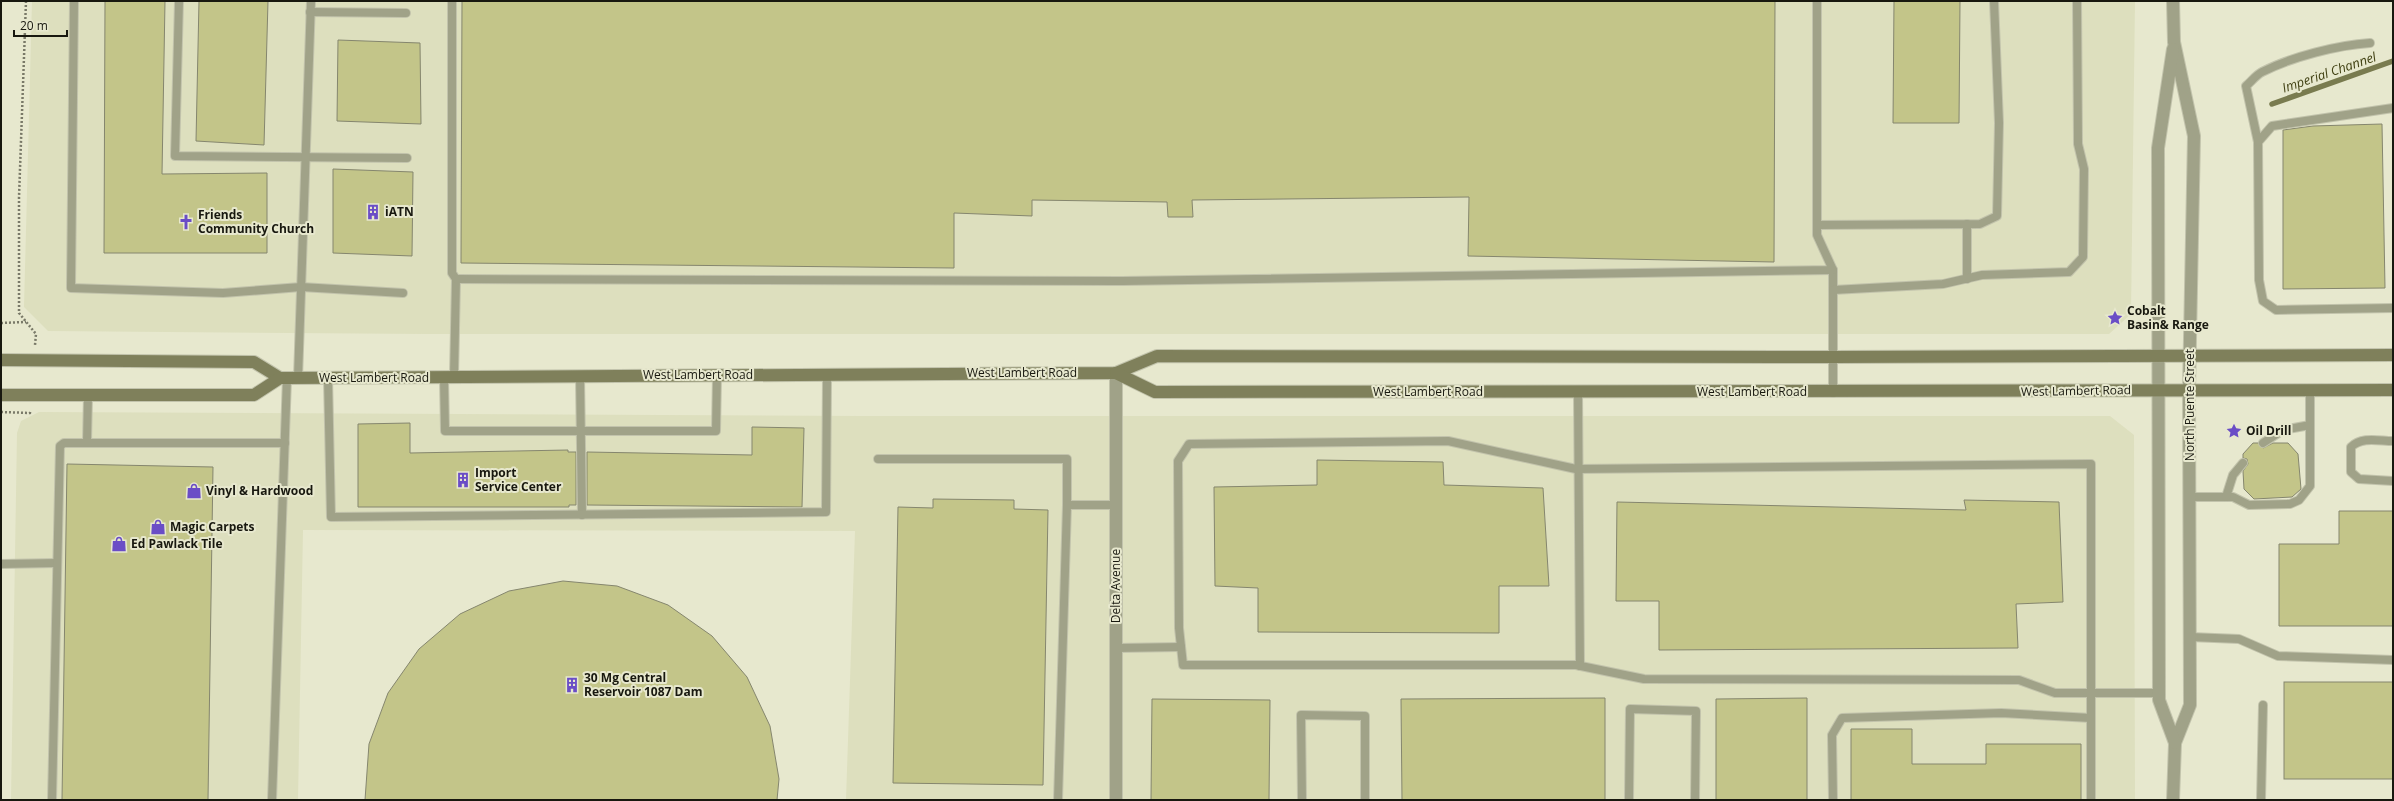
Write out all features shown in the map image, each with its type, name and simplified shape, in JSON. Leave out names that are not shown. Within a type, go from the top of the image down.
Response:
[{"type":"main road","name":"West Lambert Road","points":[[288,378],[1116,372],[1157,356],[1834,358],[2157,355],[2393,355]]},
{"type":"main road","points":[[1,360],[254,362],[288,378]]},
{"type":"main road","name":"West Lambert Road","points":[[1116,372],[1155,392],[1833,392],[2188,389],[2393,390]]},
{"type":"main road","points":[[1,395],[254,395],[288,378]]},
{"type":"street","name":"North Puente Street","points":[[2173,1],[2174,42],[2158,148],[2157,390],[2159,700],[2175,743]]},
{"type":"street","name":"North Puente Street","points":[[2173,800],[2175,743],[2190,705],[2188,389],[2190,356],[2194,136],[2174,42]]},
{"type":"street","name":"Delta Avenue","points":[[1116,372],[1116,800]]},
{"type":"lane","points":[[74,1],[71,288],[223,293],[301,287],[403,293]]},
{"type":"lane","points":[[179,1],[175,156],[407,158]]},
{"type":"lane","points":[[272,800],[288,378],[301,287],[311,1]]},
{"type":"lane","points":[[452,1],[452,273],[456,279],[445,431],[716,431],[717,375]]},
{"type":"lane","points":[[1817,1],[1817,236],[1833,270],[1833,392]]},
{"type":"lane","points":[[1817,225],[1980,224],[1997,216],[1999,123],[1994,1]]},
{"type":"lane","points":[[1833,290],[1943,284],[1982,275],[2069,272],[2083,257],[2084,169],[2078,144],[2077,1]]},
{"type":"lane","points":[[310,12],[406,13]]},
{"type":"lane","points":[[2370,43],[2351,44],[2314,54],[2261,72],[2246,86],[2258,142],[2259,280],[2264,301],[2276,310],[2393,308]]},
{"type":"lane","points":[[2258,142],[2272,126],[2393,108]]},
{"type":"lane","points":[[1967,224],[1967,279]]},
{"type":"lane","points":[[456,279],[1122,281],[1833,270]]},
{"type":"lane","points":[[328,378],[331,517],[826,512],[827,375]]},
{"type":"lane","points":[[580,376],[582,514]]},
{"type":"lane","points":[[2189,497],[2234,497],[2249,505],[2290,504],[2299,500],[2310,486],[2310,390]]},
{"type":"lane","points":[[1578,392],[1580,666]]},
{"type":"lane","points":[[87,443],[88,395]]},
{"type":"lane","points":[[2263,443],[2283,430],[2310,425]]},
{"type":"lane","points":[[2393,441],[2365,440],[2355,443],[2351,447],[2351,472],[2359,480],[2393,481]]},
{"type":"lane","points":[[2091,800],[2091,692],[2091,464],[1579,469],[1448,442],[1189,444],[1178,462],[1179,628],[1183,664],[1580,666],[1644,679],[2018,680],[2055,692],[2091,692],[2159,692]]},
{"type":"lane","points":[[52,800],[59,450],[64,443],[285,443]]},
{"type":"lane","points":[[878,459],[1067,459],[1067,505],[1058,800]]},
{"type":"lane","points":[[2226,497],[2234,475],[2243,463]]},
{"type":"lane","points":[[1067,505],[1116,505]]},
{"type":"lane","points":[[1,564],[57,563]]},
{"type":"lane","points":[[2190,636],[2239,639],[2278,656],[2393,660]]},
{"type":"lane","points":[[1116,648],[1181,647]]},
{"type":"lane","points":[[2261,800],[2263,705]]},
{"type":"lane","points":[[1629,800],[1630,709],[1696,711],[1694,800]]},
{"type":"lane","points":[[1833,800],[1832,735],[1842,718],[2001,714],[2091,718]]},
{"type":"lane","points":[[1302,800],[1301,715],[1365,716],[1366,800]]},
{"type":"path","points":[[26,1],[19,197],[19,313],[36,334],[34,360]]},
{"type":"path","points":[[1,323],[26,322]]},
{"type":"path","points":[[1,412],[30,413],[31,396]]},
{"type":"shaded area","points":[[32,1],[2135,1],[2131,314],[2109,334],[426,334],[48,331],[24,307]]},
{"type":"shaded area","points":[[39,412],[861,416],[2110,416],[2134,435],[2135,800],[846,800],[855,531],[303,530],[298,800],[11,800],[17,433],[21,421]]},
{"type":"building","points":[[105,1],[165,1],[162,174],[267,173],[267,253],[104,253]]},
{"type":"building","points":[[199,1],[268,1],[264,145],[196,141]]},
{"type":"building","points":[[462,1],[1775,1],[1774,262],[1468,256],[1469,197],[1192,200],[1193,217],[1168,217],[1167,202],[1032,200],[1032,216],[954,213],[954,268],[461,263]]},
{"type":"building","points":[[1894,1],[1960,1],[1959,123],[1893,123]]},
{"type":"building","points":[[338,40],[420,43],[421,124],[337,121]]},
{"type":"building","points":[[2382,124],[2385,288],[2283,289],[2283,130],[2313,126]]},
{"type":"building","name":"iATN","points":[[333,169],[413,172],[412,256],[333,253]]},
{"type":"building","name":"Import Service Center","points":[[410,423],[410,453],[568,450],[568,452],[576,452],[576,505],[569,505],[569,507],[358,507],[358,424]]},
{"type":"building","points":[[752,427],[804,428],[802,507],[587,505],[587,452],[752,455]]},
{"type":"building","points":[[2253,443],[2258,443],[2263,448],[2273,443],[2288,443],[2298,454],[2301,489],[2292,497],[2254,499],[2244,489],[2243,471],[2248,464],[2247,459],[2243,458],[2243,454]]},
{"type":"building","points":[[1317,460],[1443,462],[1444,485],[1543,488],[1549,586],[1499,586],[1499,633],[1258,632],[1258,588],[1215,586],[1214,487],[1317,485]]},
{"type":"building","points":[[67,464],[213,467],[208,800],[62,800]]},
{"type":"building","points":[[933,499],[1014,500],[1014,509],[1048,510],[1043,785],[893,783],[898,507],[933,508]]},
{"type":"building","points":[[1964,500],[2059,502],[2063,602],[2016,604],[2018,648],[1659,650],[1659,601],[1616,601],[1617,502],[1966,510]]},
{"type":"building","points":[[2339,511],[2393,511],[2393,626],[2279,626],[2279,544],[2339,544]]},
{"type":"building","name":"30 Mg Central Reservoir 1087 Dam","points":[[563,581],[617,586],[668,605],[712,636],[747,677],[770,726],[779,779],[777,800],[365,800],[369,744],[388,693],[419,649],[460,614],[509,591]]},
{"type":"building","points":[[2284,682],[2393,682],[2393,779],[2284,779]]},
{"type":"building","points":[[1605,698],[1605,800],[1402,800],[1401,699]]},
{"type":"building","points":[[1807,698],[1807,800],[1716,800],[1716,699]]},
{"type":"building","points":[[1152,699],[1270,700],[1269,800],[1151,800]]},
{"type":"building","points":[[1851,729],[1912,729],[1912,764],[1986,764],[1986,744],[2081,744],[2081,800],[1851,800]]},
{"type":"waterway","name":"Imperial Channel","points":[[2272,104],[2393,61]]},
{"type":"place","name":"iATN","points":[[373,212]]},
{"type":"place","name":"Friends Community Church","points":[[186,222]]},
{"type":"place","name":"Cobalt Basin& Range","points":[[2115,318]]},
{"type":"place","name":"Oil Drill","points":[[2234,431]]},
{"type":"place","name":"Import Service Center","points":[[463,480]]},
{"type":"place","name":"Vinyl & Hardwood","points":[[194,491]]},
{"type":"place","name":"Magic Carpets","points":[[158,527]]},
{"type":"place","name":"Ed Pawlack Tile","points":[[119,544]]},
{"type":"place","name":"30 Mg Central Reservoir 1087 Dam","points":[[572,685]]}]
